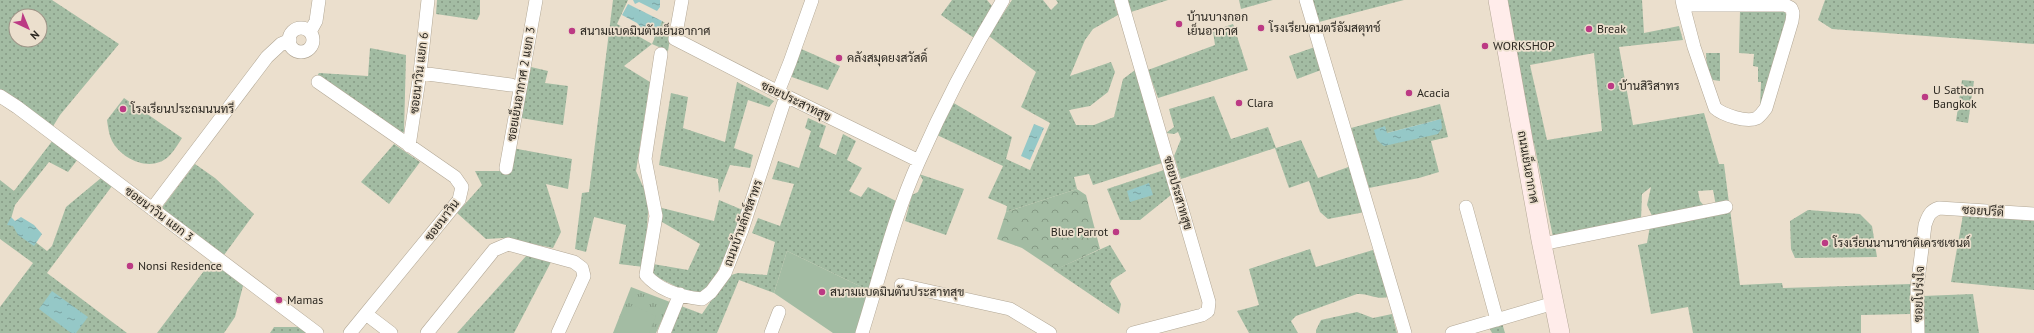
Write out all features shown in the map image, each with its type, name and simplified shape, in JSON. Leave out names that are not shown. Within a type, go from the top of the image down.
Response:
[{"type":"street","points":[[310,32],[304,29],[297,29],[291,34],[290,40],[293,49],[305,51],[313,43],[310,32],[316,21],[319,0]]},
{"type":"street","name":"ซอยนาวิน แยก 6","points":[[409,146],[420,73],[428,0]]},
{"type":"street","name":"ซอยเย็นอากาศ 2 แยก 3","points":[[506,168],[536,0]]},
{"type":"street","name":"ซอยประสาทสุข","points":[[682,0],[675,39],[918,161]]},
{"type":"street","points":[[782,94],[790,62],[812,0]]},
{"type":"street","points":[[862,333],[896,223],[918,161],[980,37],[1003,0]]},
{"type":"street","name":"ซอยประสาทสุข","points":[[1121,0],[1209,302],[1208,311],[1202,315],[1133,333]]},
{"type":"street","points":[[1306,0],[1405,333]]},
{"type":"street","name":"ถนนเย็นอากาศ","points":[[1498,0],[1542,244],[1560,333]]},
{"type":"street","points":[[1683,2],[1785,5],[1791,8],[1793,13],[1792,21],[1766,108],[1762,115],[1756,119],[1736,118],[1720,113],[1715,108],[1694,47],[1683,2]]},
{"type":"street","points":[[152,209],[267,58],[281,44],[290,40]]},
{"type":"street","name":"ถนนบ้านลักซ์สาทร","points":[[661,54],[645,159],[656,216],[646,275],[663,288],[680,294],[702,299],[711,292],[725,273],[742,230],[782,94]]},
{"type":"street","points":[[420,73],[511,85]]},
{"type":"street","name":"ซอยนาวิน","points":[[318,82],[455,177],[462,187],[459,200],[350,333]]},
{"type":"street","name":"ซอยนาวิน แยก 3","points":[[0,96],[17,106],[317,333]]},
{"type":"street","points":[[1466,207],[1497,320]]},
{"type":"street","points":[[1542,244],[1726,207]]},
{"type":"street","name":"ซอยปรีดี","points":[[1932,210],[1939,208],[2034,214]]},
{"type":"street","name":"ซอยโปร่งใจ","points":[[1918,333],[1917,288],[1925,225],[1932,210]]},
{"type":"street","points":[[427,333],[494,250],[508,244],[574,262],[582,268],[584,276],[558,333]]},
{"type":"street","points":[[901,285],[1010,308],[1050,333]]},
{"type":"street","points":[[664,333],[680,294]]},
{"type":"street","points":[[1452,333],[1554,303]]},
{"type":"street","points":[[771,333],[779,312]]},
{"type":"street","points":[[366,314],[391,333]]},
{"type":"green space","points":[[0,0],[52,0],[119,44],[60,115],[52,128],[0,89]]},
{"type":"green space","points":[[437,0],[480,0],[480,14],[477,20],[436,14]]},
{"type":"green space","points":[[613,0],[628,0],[617,24],[652,44],[624,66],[650,82],[636,171],[649,200],[644,267],[619,264],[626,225],[594,217],[586,252],[575,249],[582,193],[589,192]]},
{"type":"green space","points":[[952,0],[987,0],[992,6],[974,38],[941,15]]},
{"type":"green space","points":[[1012,0],[1043,0],[1051,10],[1058,3],[1056,0],[1114,0],[1118,15],[1093,29],[1085,40],[1070,76],[1111,62],[1115,72],[1108,92],[1090,106],[1069,110],[1076,125],[1094,125],[1114,117],[1123,79],[1135,70],[1162,163],[1093,185],[1089,174],[1074,177],[1077,189],[1006,212],[1007,206],[988,198],[1003,166],[937,135],[952,102],[1012,137],[1006,159],[1030,170],[1050,123],[1021,107],[1036,72],[989,36]]},
{"type":"green space","points":[[1125,0],[1168,0],[1128,13]]},
{"type":"green space","points":[[1239,0],[1273,0],[1241,9]]},
{"type":"green space","points":[[1312,0],[1404,0],[1319,22]]},
{"type":"green space","points":[[1505,0],[1642,0],[1644,33],[1679,26],[1683,40],[1619,47],[1633,125],[1704,113],[1719,164],[1724,164],[1729,203],[1716,206],[1713,190],[1698,191],[1700,201],[1706,208],[1653,218],[1647,205],[1651,187],[1642,194],[1641,220],[1553,237],[1534,143],[1531,143]],"holes":[[[1594,53],[1602,131],[1547,140],[1530,65]]]},
{"type":"green space","points":[[1825,0],[2034,0],[2034,44],[1832,29],[1818,20]]},
{"type":"green space","points":[[1740,11],[1784,11],[1789,18],[1760,107],[1761,82],[1758,82],[1758,67],[1753,66],[1754,54],[1739,53]]},
{"type":"green space","points":[[662,21],[672,27],[668,51],[652,44]]},
{"type":"green space","points":[[1233,24],[1248,70],[1158,98],[1148,70],[1215,45],[1213,31]]},
{"type":"green space","points":[[1315,47],[1321,70],[1297,79],[1289,56]]},
{"type":"green space","points":[[370,48],[406,55],[404,132],[401,134],[317,76],[319,73],[368,76]]},
{"type":"green space","points":[[799,48],[840,66],[828,90],[789,76]]},
{"type":"green space","points":[[1706,53],[1720,53],[1720,81],[1713,80],[1707,71]]},
{"type":"green space","points":[[531,67],[548,71],[545,83],[568,86],[563,125],[521,118]]},
{"type":"green space","points":[[1962,80],[1974,81],[1968,123],[1956,121]]},
{"type":"green space","points":[[737,82],[774,101],[769,107],[748,100],[734,148],[753,155],[750,168],[730,165],[719,193],[718,179],[659,165],[671,93],[688,97],[683,128],[725,142]]},
{"type":"green space","points":[[1214,96],[1231,139],[1268,127],[1276,148],[1301,140],[1318,178],[1351,166],[1365,212],[1328,219],[1320,212],[1309,181],[1289,188],[1275,148],[1181,179],[1174,156],[1181,139],[1178,132],[1174,134],[1166,133],[1174,127],[1169,109]]},
{"type":"green space","points":[[124,98],[182,138],[171,154],[162,161],[154,164],[146,164],[130,159],[117,148],[112,141],[109,134],[107,120]]},
{"type":"green space","points":[[1440,104],[1448,137],[1431,141],[1439,172],[1419,178],[1369,188],[1351,128]],"holes":[[[1441,119],[1377,140],[1387,133]]]},
{"type":"green space","points":[[808,118],[826,126],[819,147],[836,155],[843,134],[856,141],[847,160],[862,168],[849,191],[861,197],[868,187],[898,202],[870,291],[787,251],[774,293],[739,280],[717,333],[670,333],[681,306],[702,314],[728,276],[738,273],[767,275],[775,242],[752,233],[758,218],[780,226],[794,184],[772,179],[778,161],[799,168],[811,131],[805,128]]},
{"type":"green space","points":[[53,140],[78,159],[68,172],[49,162],[15,205],[10,222],[47,251],[52,246],[66,207],[101,178],[112,186],[47,273],[127,333],[0,333],[0,307],[33,263],[0,239],[0,180],[14,191]]},
{"type":"green space","points":[[394,144],[420,162],[389,204],[361,182]]},
{"type":"green space","points":[[506,147],[572,159],[568,189],[546,184],[561,232],[553,248],[503,238],[486,239],[457,213],[482,185],[475,171],[501,171]]},
{"type":"green space","points":[[195,164],[215,178],[254,214],[224,255],[161,209]]},
{"type":"green space","points":[[1164,170],[1171,195],[1140,220],[1120,220],[1107,189]]},
{"type":"green space","points":[[919,174],[964,189],[946,235],[905,221],[912,195],[918,192],[923,180]]},
{"type":"green space","points":[[1077,189],[1086,195],[1100,249],[1055,270],[1022,248],[997,239],[1006,212]]},
{"type":"green space","points":[[719,200],[745,211],[713,282],[704,291],[691,294],[651,274],[653,264],[688,270],[700,244],[662,222],[658,207],[714,221]]},
{"type":"green space","points":[[1730,209],[1740,285],[1782,283],[1783,288],[1911,284],[1910,314],[1861,315],[1861,333],[1693,333],[1688,307],[1651,314],[1638,245],[1647,243],[1650,226]]},
{"type":"green space","points":[[1808,210],[1860,214],[1872,226],[1877,257],[1795,258],[1791,249],[1790,221]]},
{"type":"green space","points":[[1963,215],[2034,220],[2034,290],[1951,282]]},
{"type":"green space","points":[[1110,245],[1126,271],[1112,280],[1110,284],[1121,304],[1119,314],[1054,270]]},
{"type":"green space","points":[[1310,249],[1316,267],[1373,250],[1388,297],[1380,298],[1365,294],[1357,294],[1296,316],[1291,321],[1298,333],[1249,333],[1237,311],[1259,305],[1249,269]]},
{"type":"green space","name":"สนามแบดมินตันประสาทสุข","points":[[787,251],[870,291],[858,333],[833,333],[774,293]]},
{"type":"green space","points":[[527,255],[551,262],[514,333],[457,333]]},
{"type":"green space","points":[[213,259],[244,282],[235,317],[224,333],[157,333]]},
{"type":"green space","points":[[631,287],[670,302],[656,333],[613,333]]},
{"type":"green space","points":[[1973,294],[1979,333],[1923,333],[1923,296]]},
{"type":"green space","points":[[632,305],[656,316],[649,333],[620,333]]},
{"type":"green space","points":[[1357,312],[1373,318],[1392,314],[1397,333],[1316,333],[1321,320]]},
{"type":"green space","points":[[1502,323],[1505,333],[1492,333],[1489,327]]},
{"type":"green space","points":[[274,327],[302,327],[310,333],[270,333]]},
{"type":"water","points":[[633,0],[660,0],[660,7],[657,11],[639,2],[635,4]]},
{"type":"water","points":[[628,4],[662,21],[655,38],[651,33],[645,32],[637,23],[622,15]]},
{"type":"water","points":[[1441,119],[1442,128],[1438,134],[1384,146],[1377,140],[1374,130],[1385,126],[1387,133]]},
{"type":"water","points":[[1034,124],[1044,128],[1030,160],[1021,156]]},
{"type":"water","points":[[1149,183],[1153,195],[1130,202],[1127,191]]},
{"type":"water","points":[[11,217],[15,221],[21,217],[34,225],[42,234],[34,246],[18,235],[13,226],[7,225]]},
{"type":"water","points":[[52,291],[88,317],[76,333],[71,333],[39,309]]},
{"type":"place","name":"บ้านบางกอก เย็นอากาศ","points":[[1179,24]]},
{"type":"place","name":"โรงเรียนดนตรีอัมสตุทช์","points":[[1261,28]]},
{"type":"place","name":"Break","points":[[1589,29]]},
{"type":"place","name":"สนามแบดมินตันเย็นอากาศ","points":[[572,31]]},
{"type":"place","name":"WORKSHOP","points":[[1485,46]]},
{"type":"place","name":"คลังสมุดยงสวัสดิ์","points":[[839,58]]},
{"type":"place","name":"บ้านสิริสาทร","points":[[1611,86]]},
{"type":"place","name":"Acacia","points":[[1409,93]]},
{"type":"place","name":"U Sathorn Bangkok","points":[[1925,97]]},
{"type":"place","name":"Clara","points":[[1239,103]]},
{"type":"place","name":"โรงเรียนประถมนนทรี","points":[[123,109]]},
{"type":"place","name":"Blue Parrot","points":[[1116,232]]},
{"type":"place","name":"โรงเรียนนานาชาติเครซเซนต์","points":[[1825,243]]},
{"type":"place","name":"Nonsi Residence","points":[[130,266]]},
{"type":"place","name":"สนามแบดมินตันประสาทสุข","points":[[822,292]]},
{"type":"place","name":"Mamas","points":[[279,300]]}]
